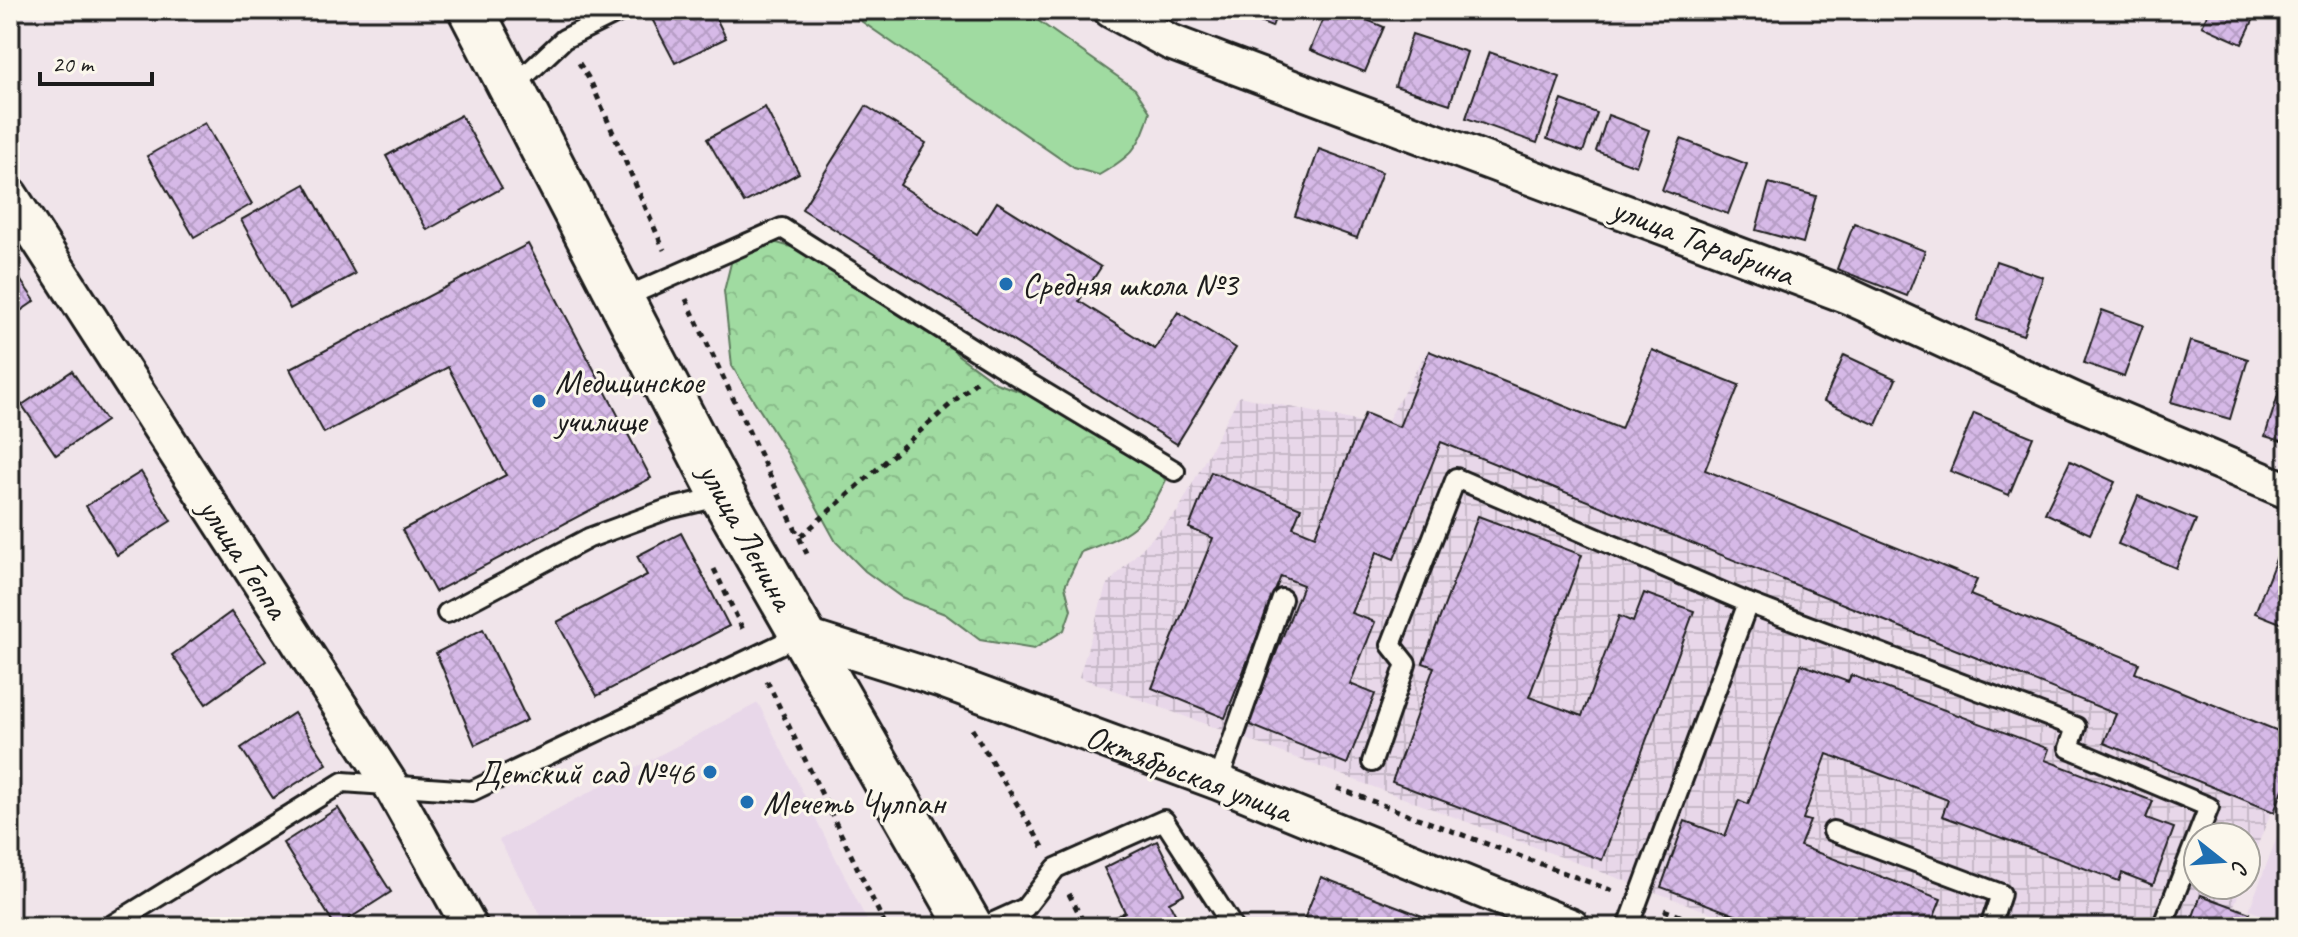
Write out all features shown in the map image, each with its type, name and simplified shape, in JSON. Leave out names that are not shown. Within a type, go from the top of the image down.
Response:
[{"type":"main road","name":"улица Ленина","points":[[471,10],[723,496],[970,927]]},
{"type":"street","name":"улица Тарабрина","points":[[1111,10],[1170,42],[1848,296],[2076,401],[2288,491]]},
{"type":"street","name":"улица Геппа","points":[[10,195],[19,230],[390,784],[470,927]]},
{"type":"street","name":"Октябрьская улица","points":[[800,635],[942,680],[1218,782],[1572,927]]},
{"type":"lane","points":[[511,89],[564,39],[623,10]]},
{"type":"lane","points":[[621,299],[782,228],[997,364],[1175,471]]},
{"type":"lane","points":[[1372,762],[1406,664],[1391,645],[1456,478],[1748,603],[2076,727],[2069,748],[2209,807],[2162,927]]},
{"type":"lane","points":[[447,613],[589,538],[668,509],[723,496]]},
{"type":"lane","points":[[1218,782],[1282,599]]},
{"type":"lane","points":[[1628,927],[1748,603]]},
{"type":"lane","points":[[109,927],[343,782],[472,791],[800,635]]},
{"type":"lane","points":[[983,927],[1025,908],[1056,868],[1164,820],[1233,927]]},
{"type":"lane","points":[[1833,831],[2001,894],[1990,927]]},
{"type":"path","points":[[564,39],[591,82],[675,276],[801,536],[815,572]]},
{"type":"path","points":[[801,536],[997,364]]},
{"type":"path","points":[[710,560],[886,927]]},
{"type":"path","points":[[942,680],[1056,868],[1086,927]]},
{"type":"shaded area","points":[[1427,351],[1974,584],[1968,600],[2288,736],[2288,770],[2262,834],[2262,821],[2182,821],[2182,901],[2236,901],[2233,908],[2281,927],[1749,927],[1079,677],[1106,586],[1178,511],[1239,396],[1384,427]]},
{"type":"shaded area","name":"Детский сад №46","points":[[758,703],[870,927],[547,927],[499,840]]},
{"type":"shaded area","points":[[2288,809],[2288,925],[2249,910],[2252,901],[2262,901],[2262,876]]},
{"type":"green space","points":[[845,10],[1023,10],[1135,89],[1150,112],[1143,134],[1133,150],[1099,175],[1074,168]]},
{"type":"green space","points":[[752,236],[823,256],[936,329],[958,355],[996,383],[1036,397],[1135,450],[1166,480],[1150,509],[1133,527],[1112,540],[1081,552],[1065,586],[1071,610],[1064,630],[1034,649],[980,640],[945,614],[901,597],[865,571],[836,542],[787,453],[732,366],[724,291],[733,255]]},
{"type":"building","points":[[666,10],[712,10],[726,38],[675,63],[651,17]]},
{"type":"building","points":[[1229,10],[1278,10],[1272,27]]},
{"type":"building","points":[[1327,10],[1343,10],[1384,27],[1365,72],[1310,50]]},
{"type":"building","points":[[2209,10],[2258,10],[2242,44],[2202,26]]},
{"type":"building","points":[[1412,34],[1467,52],[1450,104],[1395,86]]},
{"type":"building","points":[[1489,52],[1560,77],[1537,143],[1466,118]]},
{"type":"building","points":[[1562,100],[1597,113],[1583,152],[1547,139]]},
{"type":"building","name":"Средняя школа №3","points":[[866,106],[926,143],[900,185],[977,234],[997,202],[1101,267],[1079,301],[1155,349],[1178,312],[1236,348],[1177,444],[802,209]]},
{"type":"building","points":[[765,107],[799,173],[744,203],[707,139]]},
{"type":"building","points":[[461,115],[502,188],[427,230],[386,156]]},
{"type":"building","points":[[1608,115],[1649,130],[1636,166],[1596,151]]},
{"type":"building","points":[[205,123],[252,204],[194,237],[147,156]]},
{"type":"building","points":[[1681,139],[1747,164],[1728,214],[1662,190]]},
{"type":"building","points":[[1319,149],[1382,172],[1357,238],[1295,216]]},
{"type":"building","points":[[1769,183],[1816,196],[1803,243],[1756,230]]},
{"type":"building","points":[[305,184],[355,274],[290,309],[241,220]]},
{"type":"building","points":[[1854,223],[1925,251],[1907,296],[1837,269]]},
{"type":"building","name":"Медицинское училище","points":[[528,244],[651,478],[435,592],[402,530],[506,475],[448,367],[324,433],[290,369]]},
{"type":"building","points":[[1996,261],[2043,277],[2023,335],[1977,320]]},
{"type":"building","points":[[10,265],[35,301],[10,318]]},
{"type":"building","points":[[2102,310],[2143,325],[2124,377],[2084,363]]},
{"type":"building","points":[[2190,341],[2248,359],[2230,419],[2171,402]]},
{"type":"building","points":[[1652,350],[1739,385],[1705,470],[1977,580],[1970,595],[2139,663],[2135,673],[2288,735],[2288,777],[2274,812],[2104,743],[2116,714],[1441,442],[1394,559],[1377,552],[1351,613],[1375,622],[1350,684],[1375,694],[1347,764],[1248,724],[1303,585],[1281,576],[1225,718],[1152,688],[1213,538],[1189,528],[1211,472],[1301,508],[1293,527],[1315,536],[1365,413],[1399,427],[1429,351],[1621,429]]},
{"type":"building","points":[[1844,355],[1896,379],[1876,425],[1824,401]]},
{"type":"building","points":[[72,371],[106,421],[56,455],[22,405]]},
{"type":"building","points":[[2280,389],[2288,391],[2288,443],[2265,436]]},
{"type":"building","points":[[1974,413],[2033,437],[2009,495],[1950,471]]},
{"type":"building","points":[[2070,461],[2115,482],[2090,534],[2045,513]]},
{"type":"building","points":[[141,472],[171,521],[117,555],[86,506]]},
{"type":"building","points":[[2138,496],[2196,520],[2176,568],[2118,544]]},
{"type":"building","points":[[1478,516],[1582,555],[1529,697],[1582,716],[1619,616],[1633,622],[1644,593],[1694,611],[1602,860],[1392,782],[1434,667],[1423,663]]},
{"type":"building","points":[[681,533],[729,626],[597,696],[557,622],[647,575],[637,556]]},
{"type":"building","points":[[2278,554],[2288,558],[2288,626],[2255,613]]},
{"type":"building","points":[[231,612],[266,661],[206,704],[172,655]]},
{"type":"building","points":[[483,629],[527,720],[475,745],[436,653]]},
{"type":"building","points":[[1801,664],[1848,682],[1851,675],[2049,749],[2045,760],[2153,801],[2146,818],[2174,828],[2153,885],[2122,873],[2119,881],[1942,816],[1948,800],[1827,754],[1803,819],[1810,821],[1800,846],[1941,899],[1930,927],[1767,927],[1661,887],[1685,821],[1725,836],[1739,800],[1748,804]]},
{"type":"building","points":[[294,713],[327,764],[273,798],[241,748]]},
{"type":"building","points":[[338,808],[391,892],[336,927],[283,843]]},
{"type":"building","points":[[1157,841],[1184,894],[1169,902],[1182,927],[1112,927],[1109,920],[1125,912],[1104,868]]},
{"type":"building","points":[[1321,877],[1451,927],[1301,927]]},
{"type":"building","points":[[2199,901],[2217,901],[2250,913],[2244,927],[2189,927]]},
{"type":"place","name":"Средняя школа №3","points":[[1006,284]]},
{"type":"place","name":"Медицинское училище","points":[[539,401]]},
{"type":"place","name":"Детский сад №46","points":[[710,772]]},
{"type":"place","name":"Мечеть Чулпан","points":[[747,802]]}]
